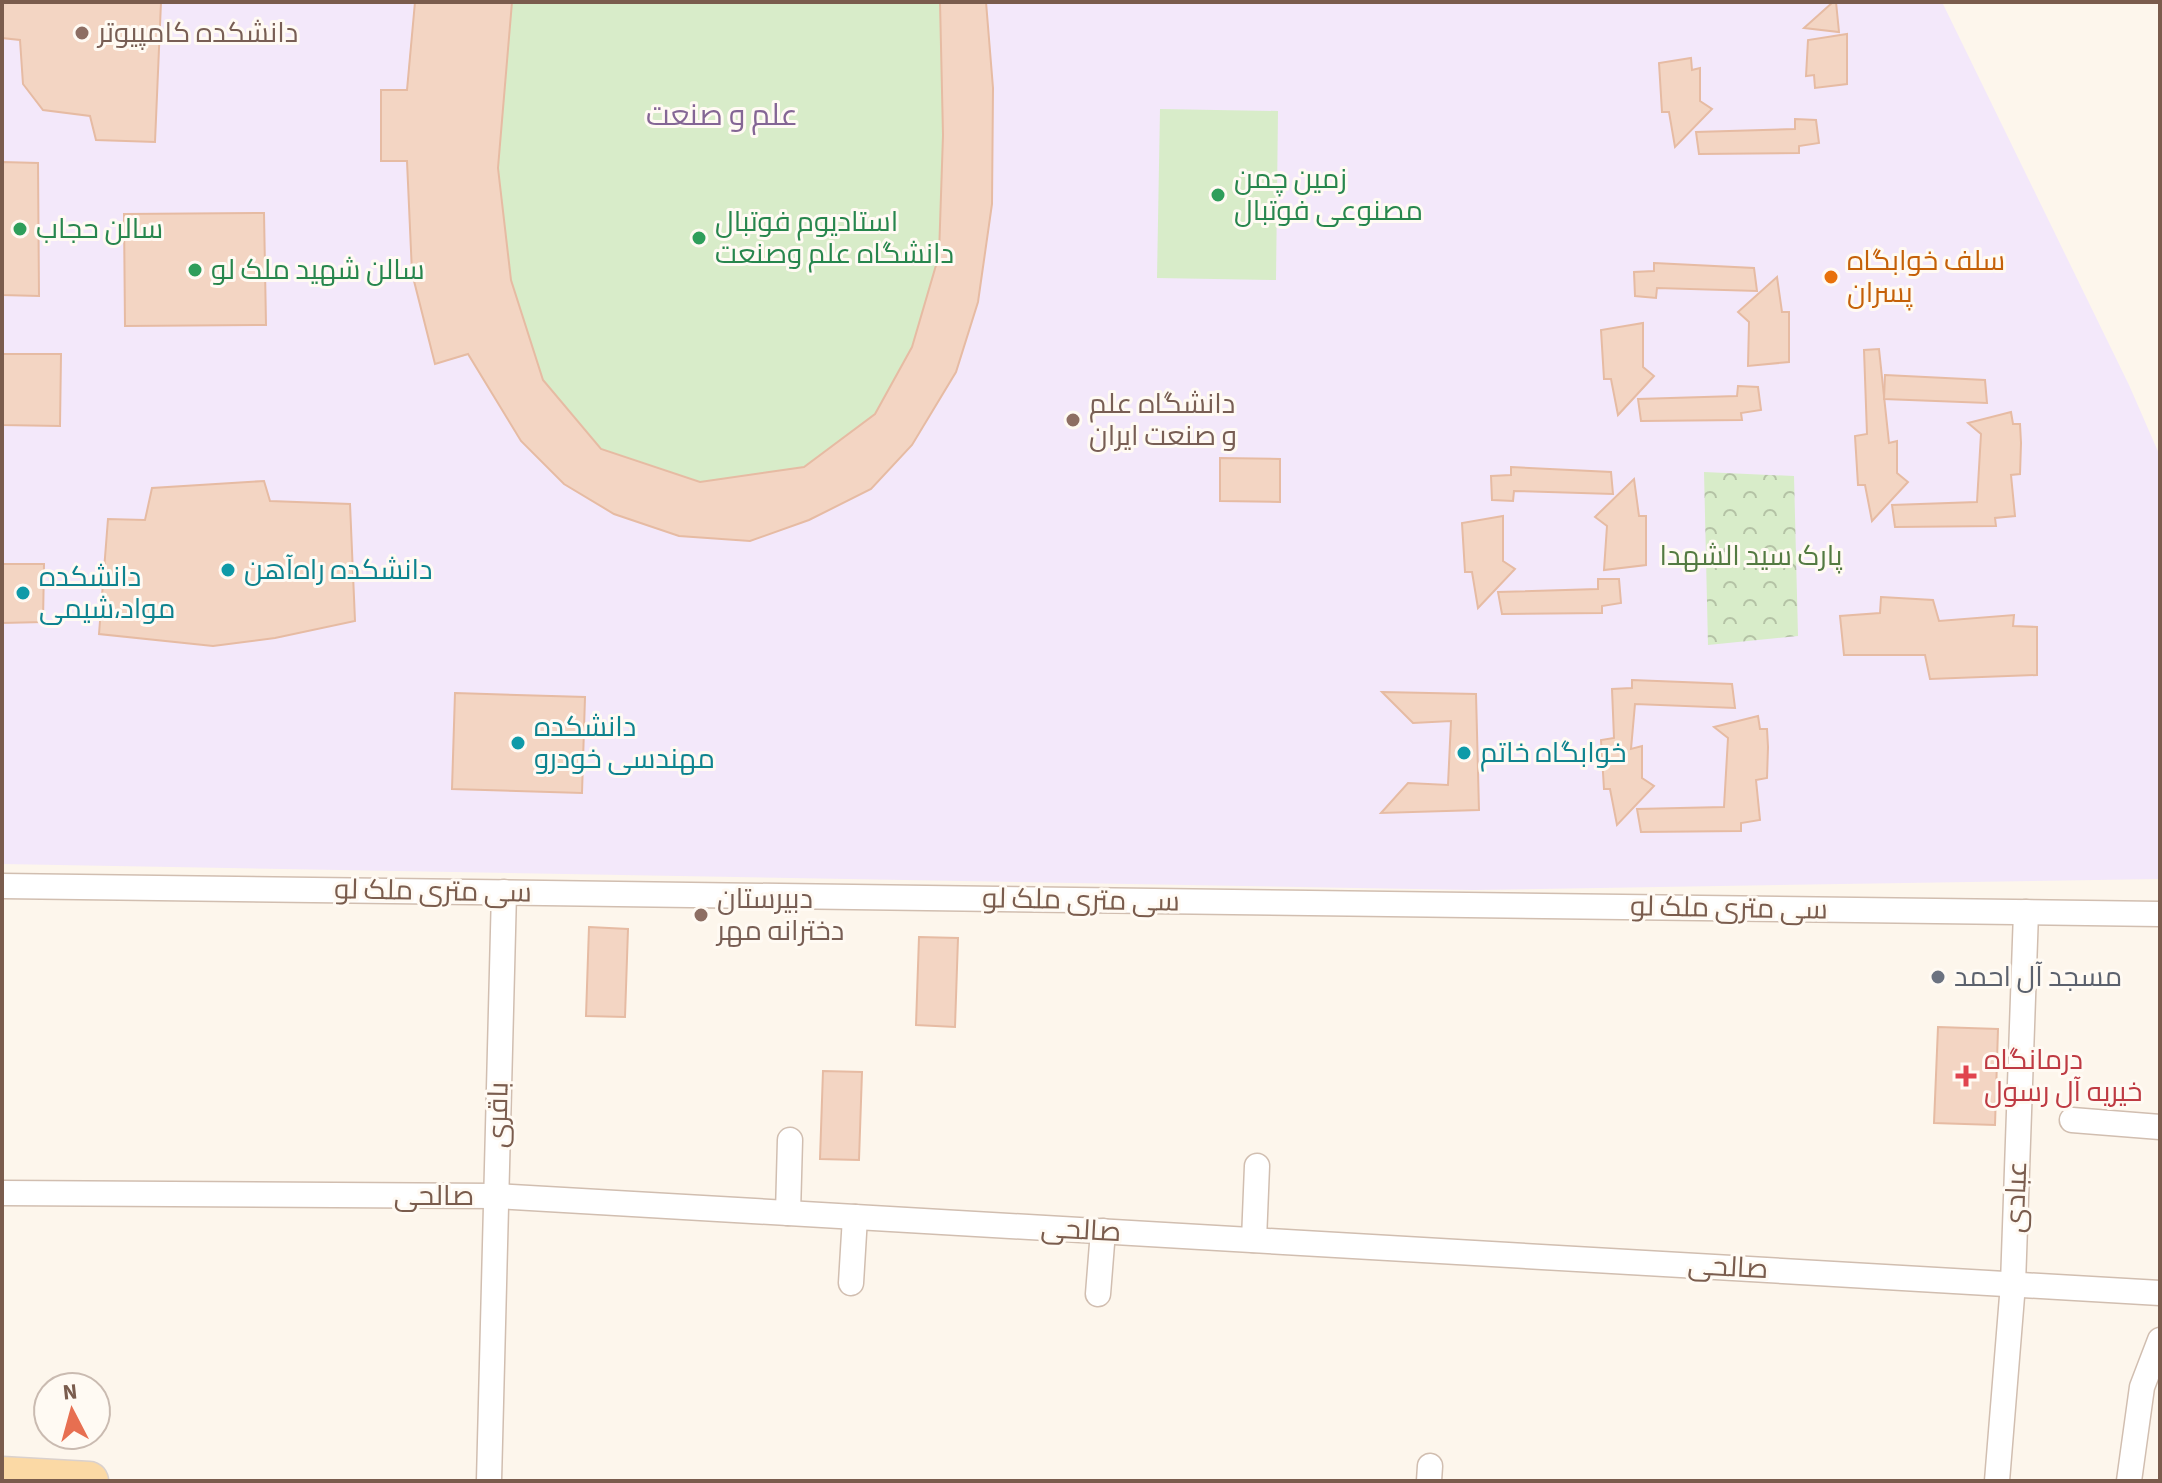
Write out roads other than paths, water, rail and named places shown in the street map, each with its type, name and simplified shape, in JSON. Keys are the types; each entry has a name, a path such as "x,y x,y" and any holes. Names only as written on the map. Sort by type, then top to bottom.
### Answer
{"main road":[{"path":"2,1476 89,1481"}],"street":[{"name":"سی متری ملک لو","path":"2,886 2160,914"},
{"name":"باقری","path":"489,1481 504,892"},
{"name":"عبادی","path":"1997,1481 2013,1284 2026,912"},
{"path":"2072,1120 2160,1127"},
{"path":"788,1213 790,1140"},
{"path":"1254,1240 1257,1166"},
{"name":"صالحی","path":"2,1193 496,1196 2160,1293"},
{"path":"851,1283 855,1217"},
{"path":"1098,1294 1103,1231"},
{"path":"2129,1481 2142,1387 2160,1340"}],"place":[{"name":"دانشکده کامپیوتر","path":"82,33"},
{"name":"زمین چمن مصنوعی فوتبال","path":"1218,195"},
{"name":"سالن حجاب","path":"20,229"},
{"name":"استادیوم فوتبال دانشگاه علم وصنعت","path":"699,238"},
{"name":"سالن شهید ملک لو","path":"195,270"},
{"name":"سلف خوابگاه پسران","path":"1831,277"},
{"name":"دانشگاه علم و صنعت ایران","path":"1073,420"},
{"name":"دانشکده راه‌آهن","path":"228,570"},
{"name":"دانشکده مواد،شیمی","path":"23,593"},
{"name":"دانشکده مهندسی خودرو","path":"518,743"},
{"name":"خوابگاه خاتم","path":"1464,753"},
{"name":"دبیرستان دخترانه مهر","path":"701,915"},
{"name":"مسجد آل احمد","path":"1938,977"},
{"name":"درمانگاه خیریه آل رسول","path":"1966,1076"}],"district":[{"name":"علم و صنعت","path":"722,115"}],"park label":[{"name":"پارک سید الشهدا","path":"1751,556"}]}
